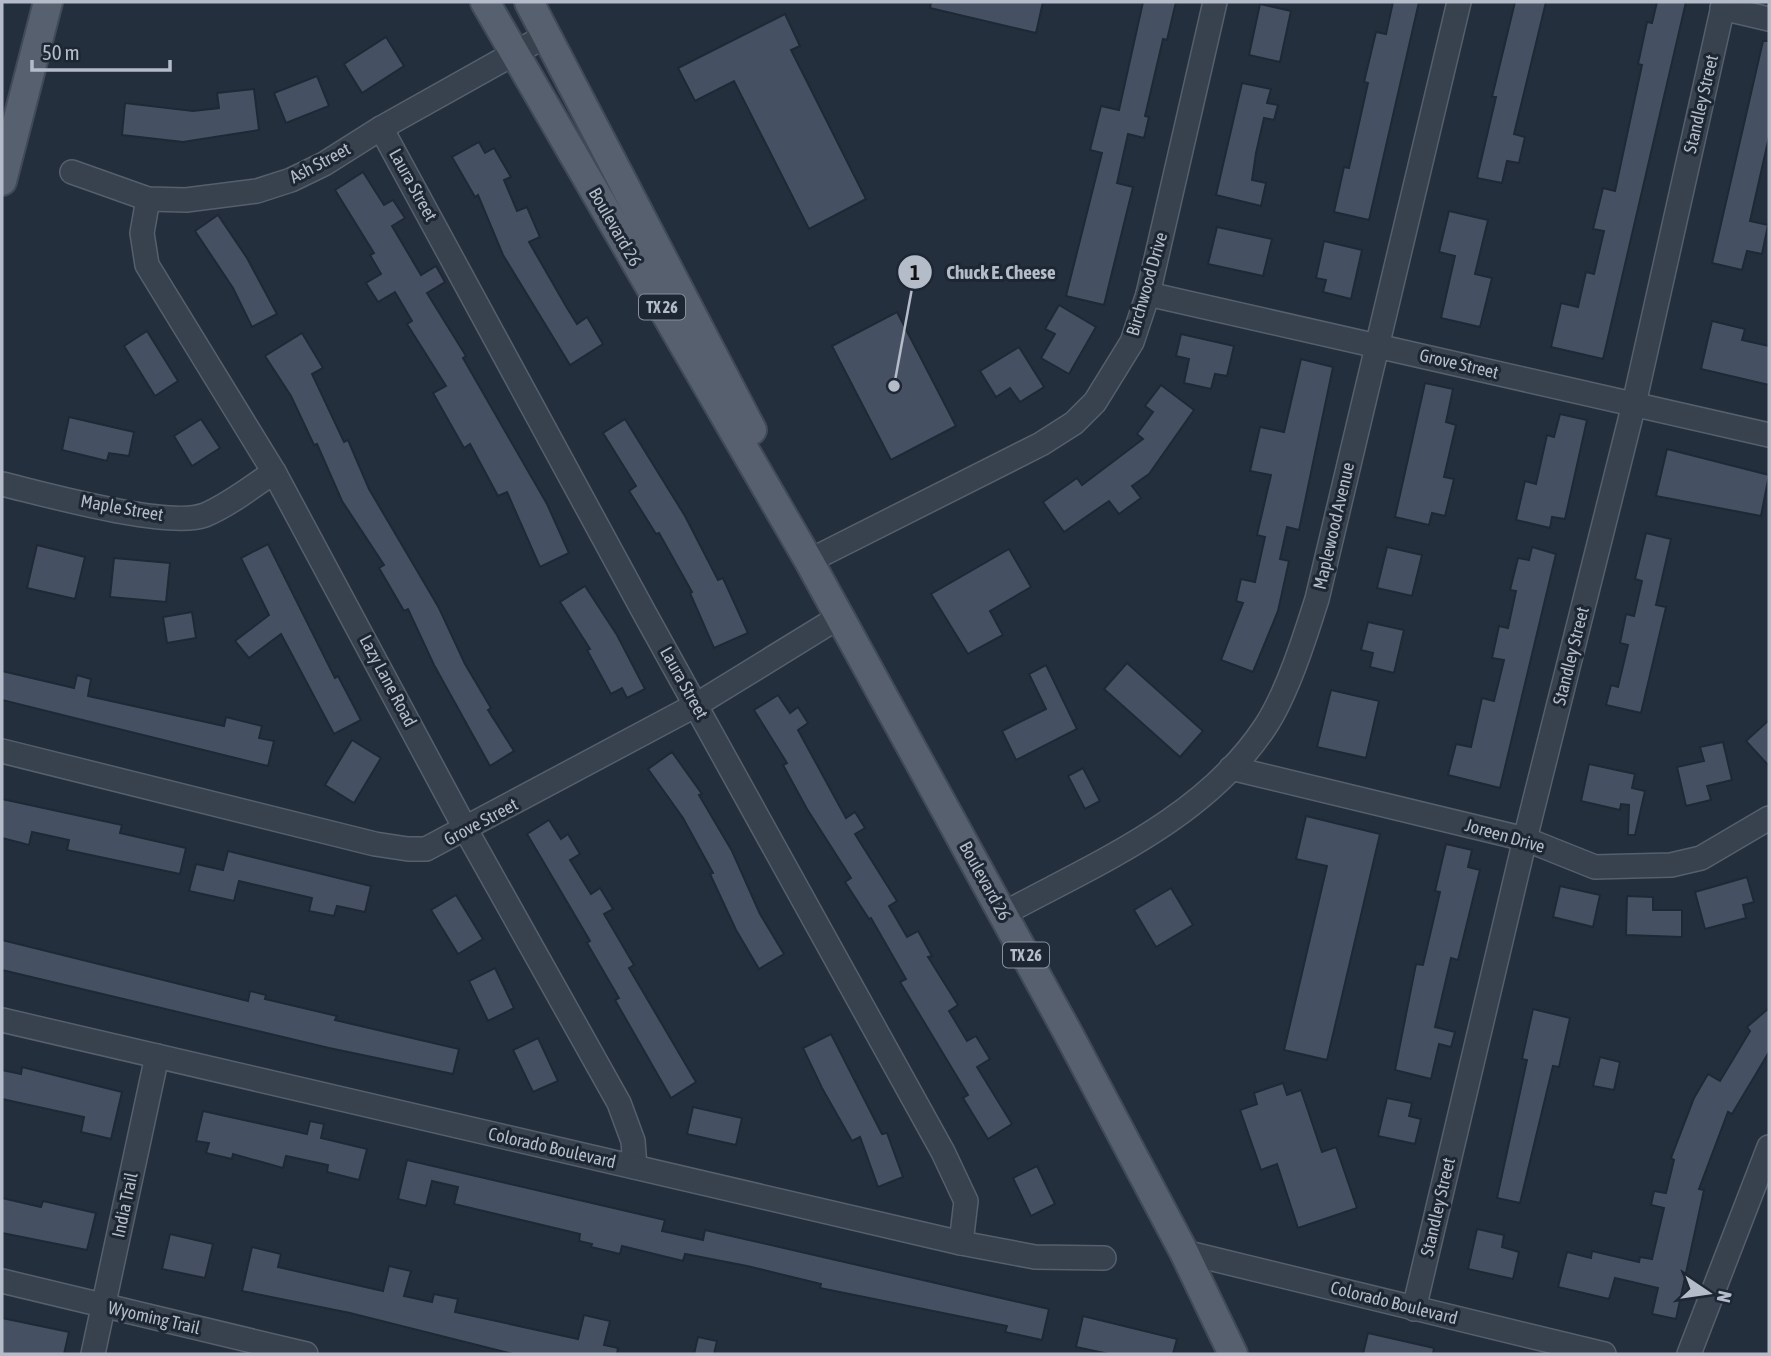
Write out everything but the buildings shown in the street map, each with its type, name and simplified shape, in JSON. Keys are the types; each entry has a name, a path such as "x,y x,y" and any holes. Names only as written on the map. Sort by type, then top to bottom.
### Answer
{"main road":[{"path":"2,181 48,2"},
{"name":"Boulevard 26","path":"485,2 809,561 1003,914 1184,1252 1233,1354"},
{"name":"Boulevard 26","path":"529,2 750,423 809,561"}],"street":[{"name":"Birchwood Drive","path":"809,561 1041,443 1074,423 1095,402 1132,342 1148,294 1215,2"},
{"name":"Maplewood Avenue","path":"1003,914 1141,840 1176,817 1231,768 1265,727 1305,636 1317,599 1375,345 1459,2"},
{"path":"1723,5 1769,19"},
{"name":"Standley Street","path":"1414,1309 1525,839 1634,404 1723,5"},
{"name":"Ash Street","path":"72,172 148,200 186,200 257,191 292,180 324,164 381,128 547,36"},
{"name":"Laura Street","path":"381,128 943,1152 966,1201 961,1243"},
{"name":"Lazy Lane Road","path":"148,200 142,233 147,265 274,472 466,830 619,1103 633,1141 635,1167"},
{"name":"Grove Street","path":"1148,294 1769,435"},
{"name":"Maple Street","path":"2,484 126,512 166,517 203,516 274,472"},
{"name":"Grove Street","path":"2,751 408,849 426,849 696,705 839,617"},
{"name":"Joreen Drive","path":"1231,768 1525,839 1595,867 1671,865 1701,858 1769,818"},
{"name":"Colorado Boulevard","path":"2,1020 961,1243 1035,1257 1104,1258"},
{"name":"India Trail","path":"93,1354 157,1056"},
{"path":"1689,1354 1769,1147"},
{"name":"Colorado Boulevard","path":"1184,1252 1604,1354"},
{"name":"Wyoming Trail","path":"2,1281 306,1354"}],"place":[{"name":"Chuck E. Cheese","path":"894,386"}]}
